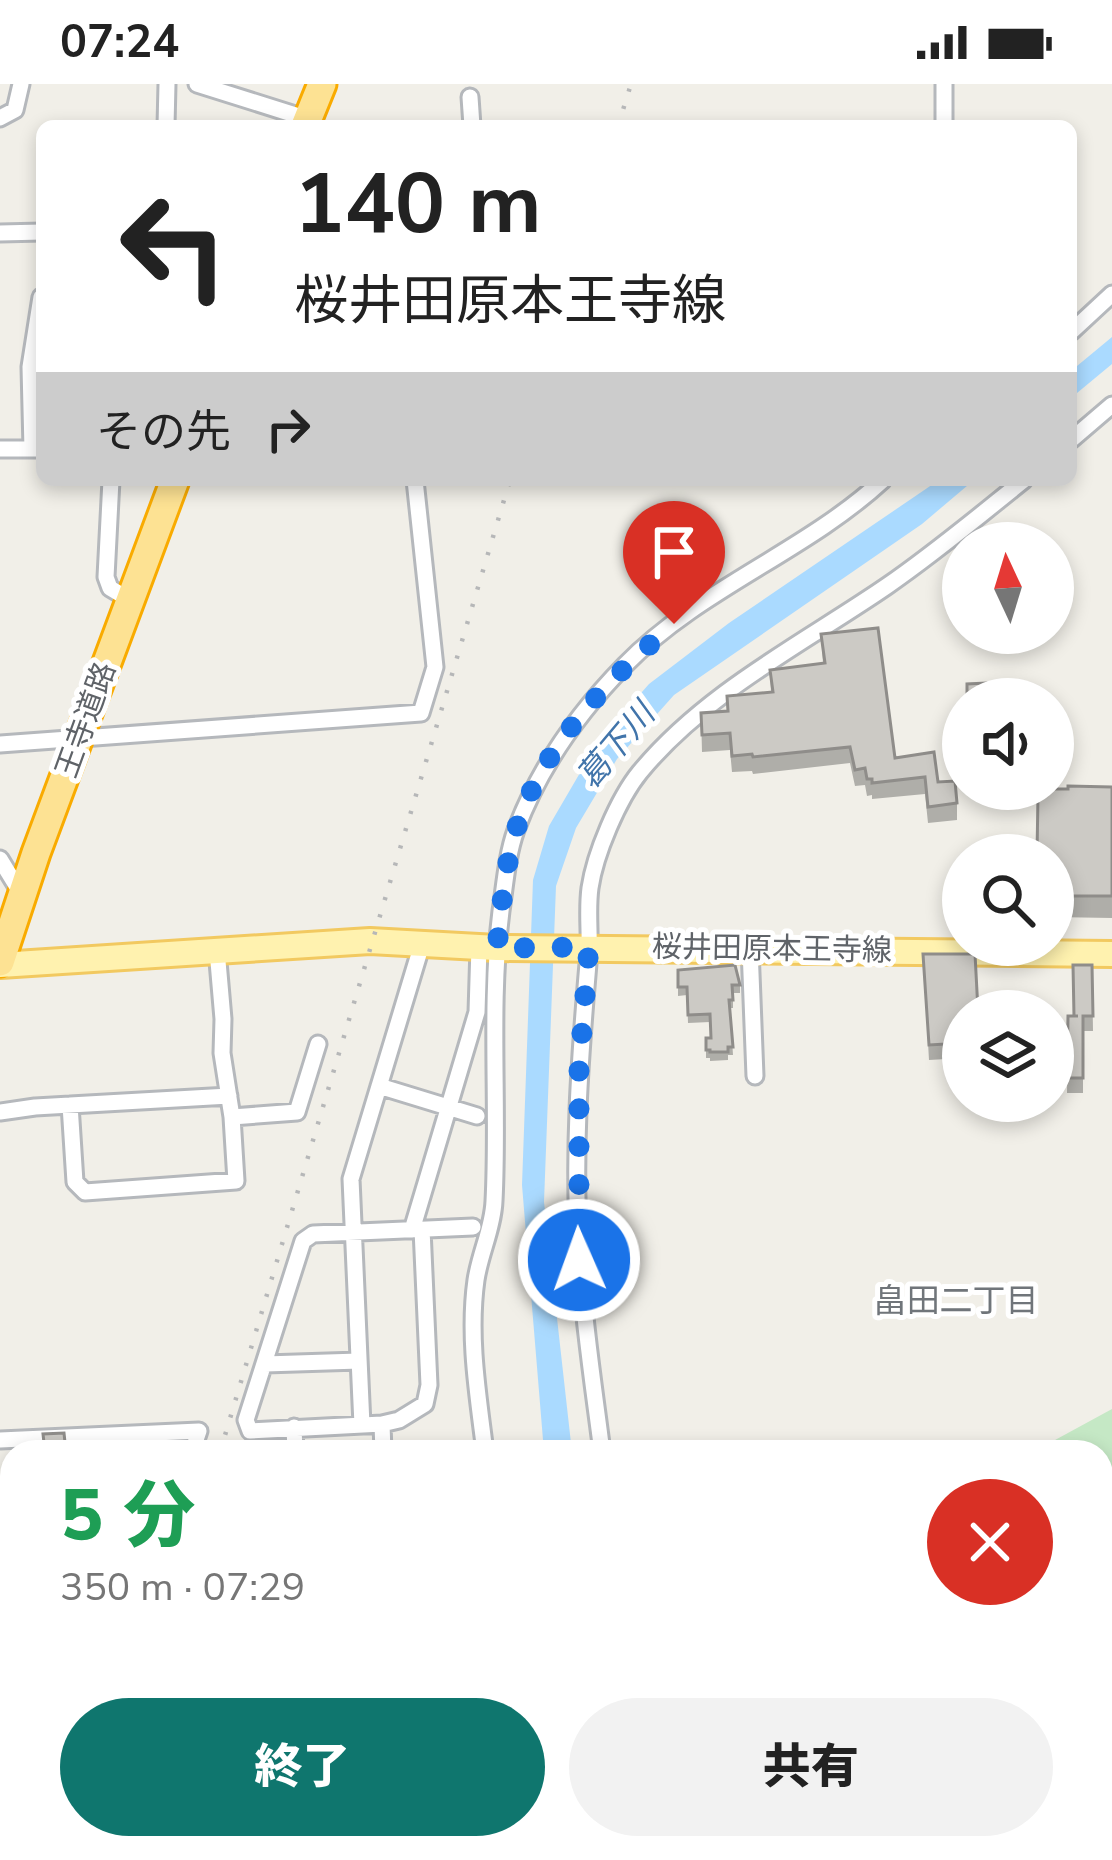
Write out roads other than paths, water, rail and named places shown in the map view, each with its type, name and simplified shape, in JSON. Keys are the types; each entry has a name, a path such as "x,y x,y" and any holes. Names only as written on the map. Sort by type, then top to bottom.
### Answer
{"highway":[{"path":"308,120 322,84"},
{"name":"王寺道路","path":"0,964 174,486"}],"main road":[{"name":"桜井田原本王寺線","path":"0,964 370,941 488,947 1112,954"}],"street":[{"path":"0,118 15,110 21,84"},
{"path":"166,84 166,120"},
{"path":"197,84 301,120"},
{"path":"944,84 944,120"},
{"path":"470,97 472,120"},
{"path":"0,233 36,232"},
{"path":"1077,327 1112,295"},
{"path":"36,329 30,368 36,437"},
{"path":"1077,435 1112,405"},
{"path":"0,449 36,449"},
{"path":"111,486 106,577 110,588 130,600"},
{"path":"0,745 421,713 435,667 416,486"},
{"path":"473,1227 417,1230 313,1234 303,1241 246,1420 250,1430 382,1424 425,1405 417,1230 477,1012 514,834 551,757 628,662 674,624 876,486"},
{"path":"600,1440 578,1211 579,1068 590,884 602,847 638,775 677,734 714,702 891,583 1016,486"},
{"path":"0,859 22,895"},
{"path":"362,1425 351,1179 422,944"},
{"path":"484,1440 473,1315 494,1202 488,947"},
{"path":"750,948 755,1076"},
{"path":"70,1105 75,1182 85,1192 236,1181 217,950"},
{"path":"232,1117 296,1112 318,1044"},
{"path":"379,1086 477,1116"},
{"path":"0,1112 229,1096"},
{"path":"265,1364 359,1361"},
{"path":"382,1424 383,1440"},
{"path":"294,1427 295,1440"},
{"path":"135,1440 199,1431 196,1440"}],"water":[{"path":"1112,337 1112,364 1077,393 1077,366"},
{"name":"葛下川","path":"930,486 967,486 922,524 674,695 617,759 576,828 556,886 544,1202 571,1440 543,1440 522,1185 533,880 549,826 598,742 649,684 729,623"}],"railway":[{"path":"620,120 631,84"},
{"path":"224,1440 508,486"}],"district":[{"name":"畠田二丁目","path":"956,1301"}]}
